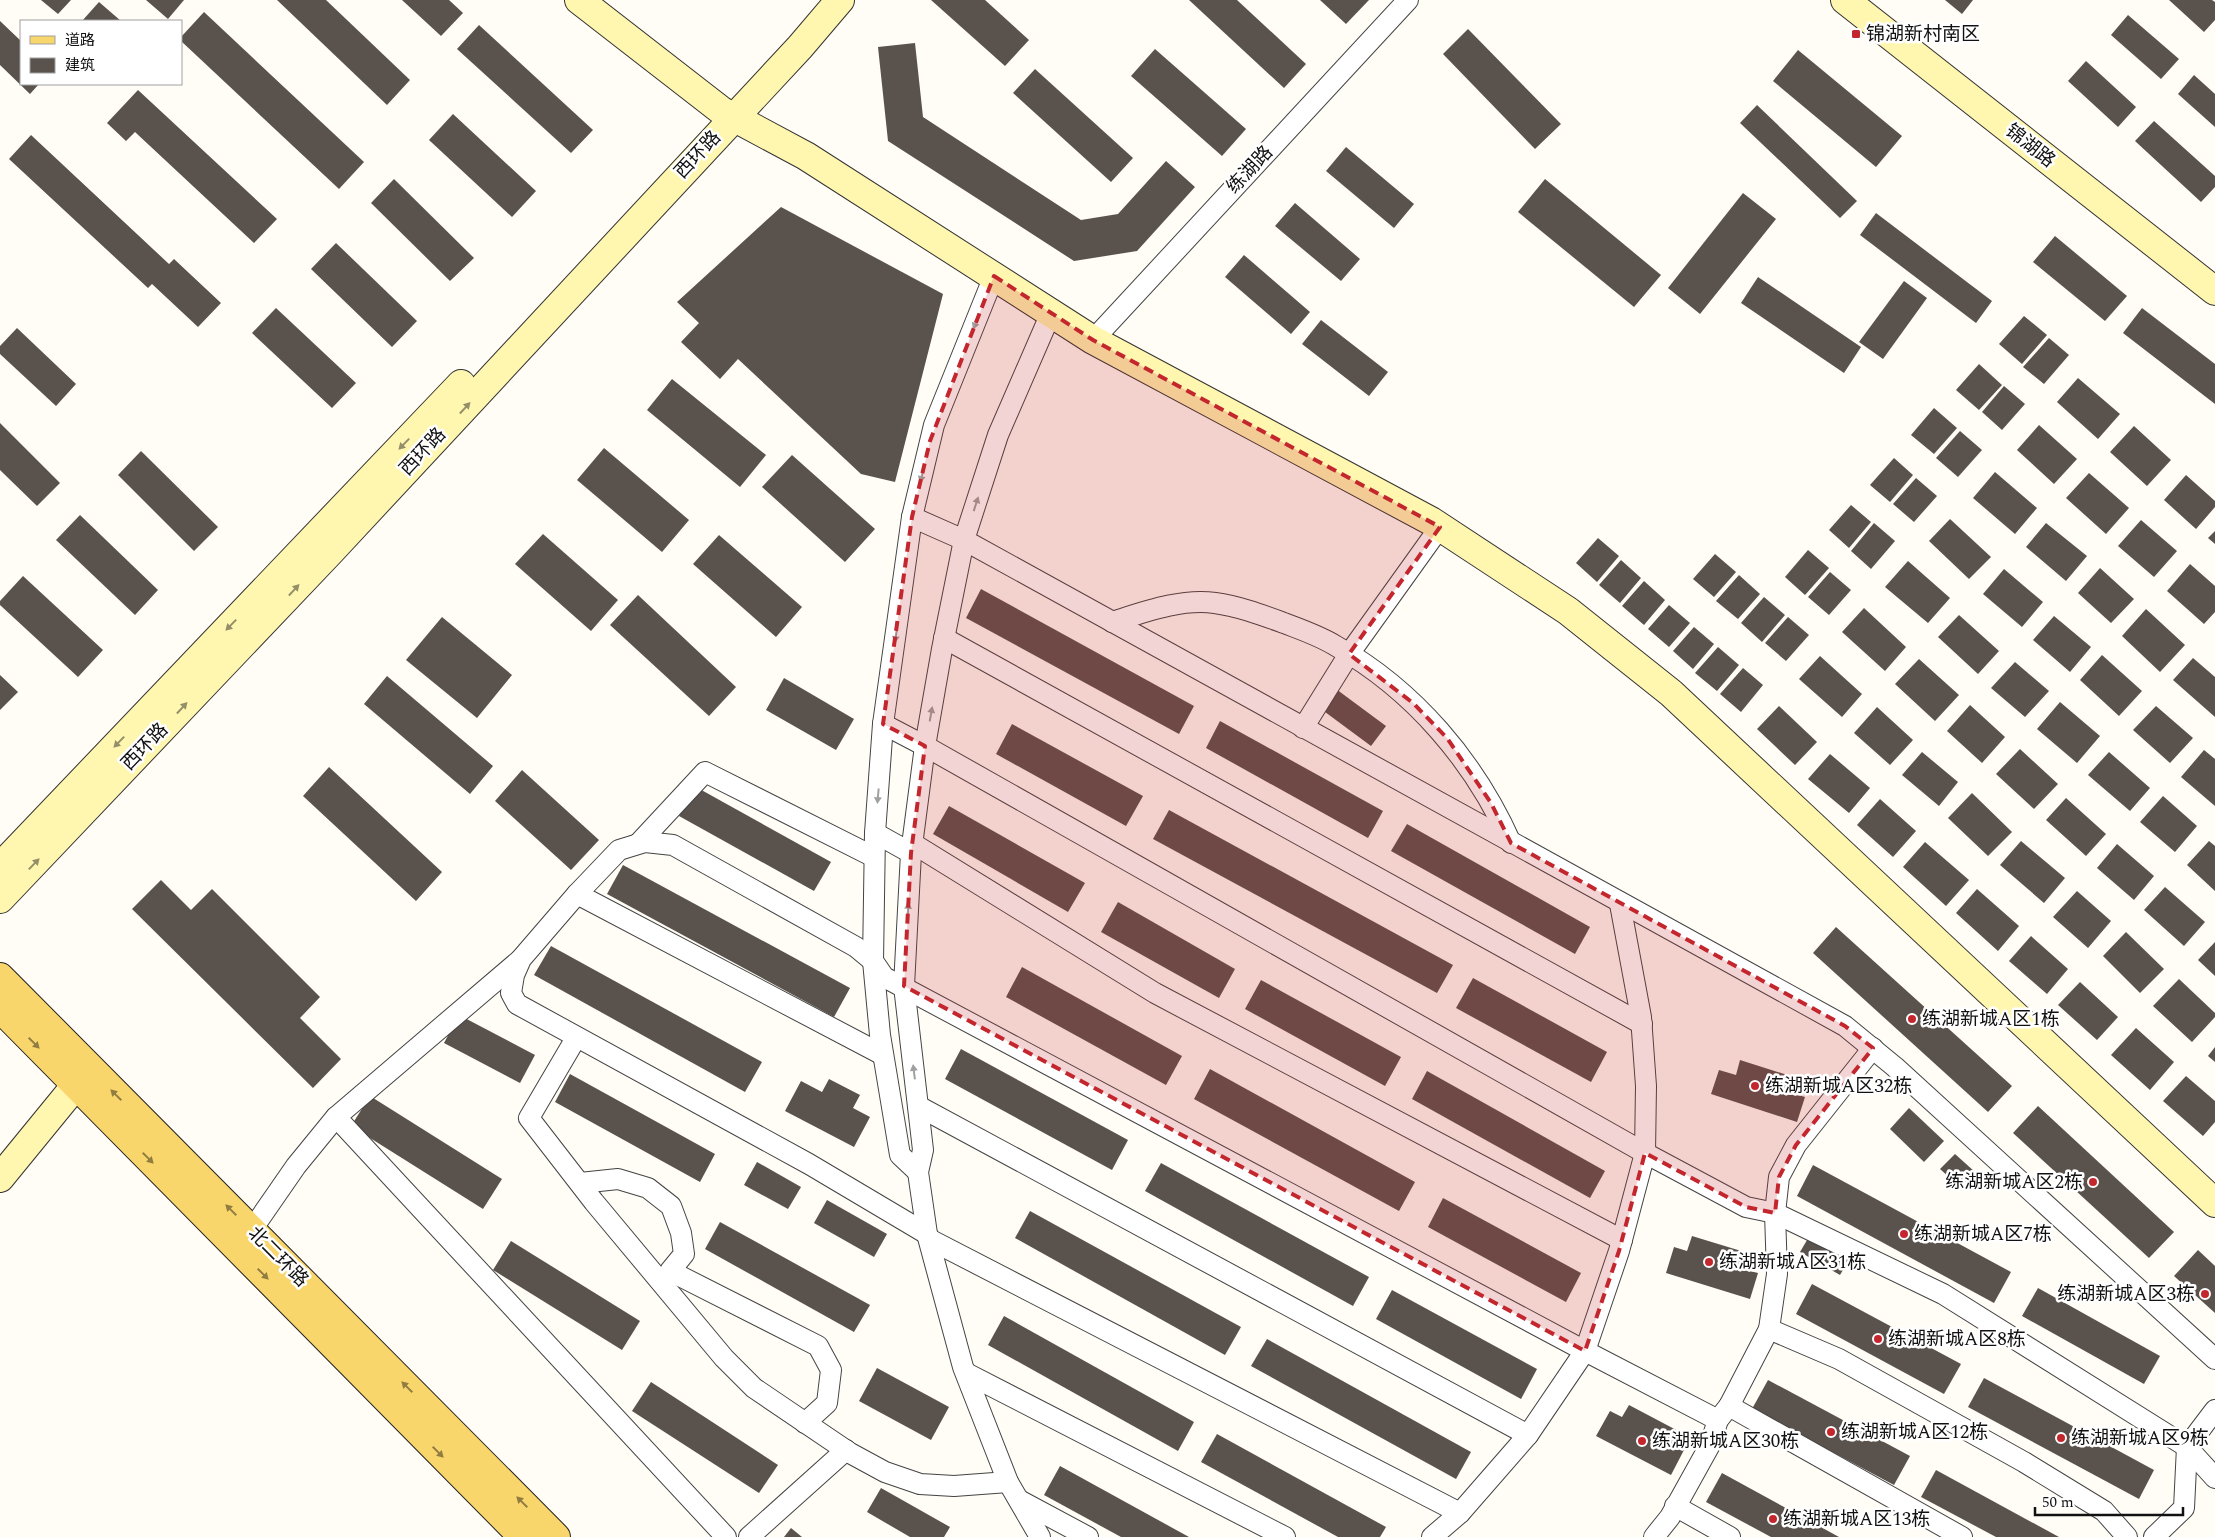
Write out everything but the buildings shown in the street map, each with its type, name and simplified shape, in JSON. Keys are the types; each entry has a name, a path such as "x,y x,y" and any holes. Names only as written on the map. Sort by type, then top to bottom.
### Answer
{"main road":[{"name":"北二环路","path":"0,978 556,1537"},
{"name":"北二环路","path":"0,1008 522,1537"}],"street":[{"path":"579,0 728,114 806,156 1093,340 1440,527 1568,611 1671,693 2215,1203"},
{"name":"西环路","path":"0,899 331,551 728,114 820,0"},
{"name":"西环路","path":"0,867 840,0"},
{"name":"练湖路","path":"1093,340 1408,0"},
{"name":"锦湖路","path":"1845,0 2215,291"},
{"path":"918,1172 900,1155 883,1056 874,961 874,858 883,724 912,517 934,426 994,276"},
{"path":"1040,1537 1008,1482 966,1373 928,1236 918,1172 923,1150 904,986 911,848 925,746 964,540 998,435 1051,313"},
{"path":"912,517 964,540 1620,904 1845,1026 1873,1048 2215,1359"},
{"path":"1303,728 1349,654 1440,527"},
{"path":"1112,622 1148,610 1188,603 1215,602 1271,618 1312,634 1349,654 1375,671 1412,703 1447,738 1491,803 1511,843"},
{"path":"944,638 1642,1024"},
{"path":"883,724 1645,1153 1746,1207 1775,1213 1943,1294 2187,1447 2215,1478"},
{"path":"639,844 705,772 874,858"},
{"path":"875,833 911,848 1155,993 1622,1240"},
{"path":"252,1231 296,1166 336,1117 521,958 577,894 619,850 645,842 673,845 856,947 874,961 884,977 1585,1351 1724,1413 1962,1537"},
{"path":"577,894 883,1056"},
{"path":"1432,1537 1460,1513 1528,1434 1585,1351 1622,1240 1645,1153 1646,1086 1642,1024 1620,904"},
{"path":"521,958 514,975 511,993 517,1004 809,1164 928,1236 1460,1513"},
{"path":"576,1038 529,1118 724,1358 754,1388 846,1450 885,1472 920,1484 954,1486 1008,1482"},
{"path":"1654,1537 1675,1506 1710,1445 1724,1413 1769,1329 1777,1274 1775,1213 1779,1178 1796,1145 1873,1048"},
{"path":"0,1178 76,1086"},
{"path":"918,1106 1528,1434"},
{"path":"336,1117 726,1537"},
{"path":"580,1183 618,1179 648,1188 671,1206 681,1233 684,1254 670,1272 818,1346 831,1370 827,1403 806,1423"},
{"path":"1769,1329 1839,1359 2024,1462 2104,1511 2127,1537"},
{"path":"966,1373 1285,1537"},
{"path":"2154,1537 2184,1508 2187,1447 2215,1410"},
{"path":"749,1537 846,1450"},
{"path":"1018,1499 1088,1537"},
{"path":"1675,1506 1730,1537"}],"highlighted area":[{"path":"994,276 1093,340 1440,527 1349,654 1413,703 1447,738 1491,803 1511,843 1845,1026 1873,1048 1796,1145 1779,1177 1775,1213 1746,1207 1645,1153 1619,1251 1585,1351 904,986 911,853 925,746 883,724 912,517 930,441"}],"place":[{"name":"锦湖新村南区","path":"1856,34"},
{"name":"练湖新城A区1栋","path":"1912,1019"},
{"name":"练湖新城A区32栋","path":"1755,1086"},
{"name":"练湖新城A区2栋","path":"2093,1182"},
{"name":"练湖新城A区7栋","path":"1904,1234"},
{"name":"练湖新城A区31栋","path":"1709,1262"},
{"name":"练湖新城A区3栋","path":"2205,1294"},
{"name":"练湖新城A区8栋","path":"1878,1339"},
{"name":"练湖新城A区12栋","path":"1831,1432"},
{"name":"练湖新城A区9栋","path":"2061,1438"},
{"name":"练湖新城A区30栋","path":"1642,1441"},
{"name":"练湖新城A区13栋","path":"1773,1519"}]}
